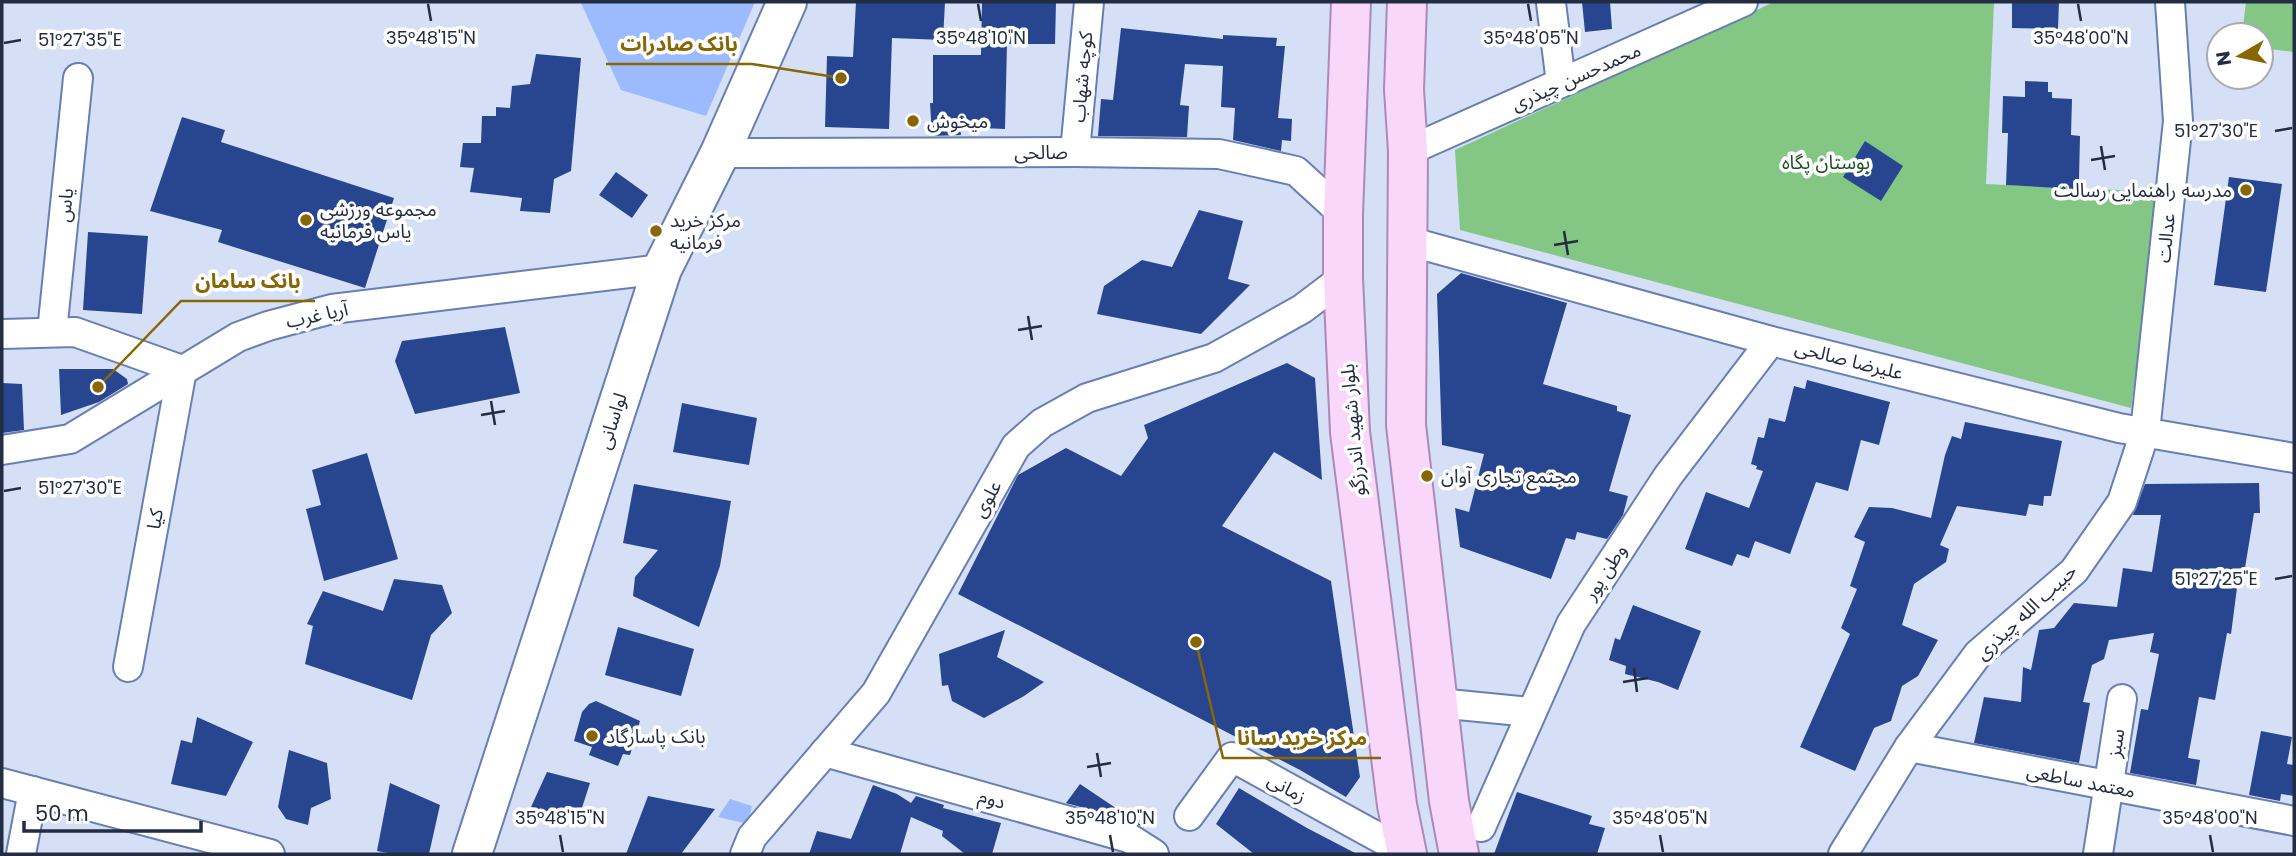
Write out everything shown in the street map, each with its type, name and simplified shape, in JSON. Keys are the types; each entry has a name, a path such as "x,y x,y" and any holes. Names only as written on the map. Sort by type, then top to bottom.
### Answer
{"main road":[{"name":"لواسانی","path":"472,854 662,269 720,153 787,2"},
{"name":"بلوار شهید اندرزگو","path":"1352,2 1343,214 1350,432 1397,804 1407,854"},
{"path":"1407,2 1404,90 1408,152 1406,425 1450,801 1470,840"}],"street":[{"name":"کوچه شهاب","path":"1075,152 1089,2"},
{"name":"محمدحسن چیذری","path":"1408,152 1743,2"},
{"name":"عدالت","path":"2145,432 2178,121 2170,2"},
{"path":"1551,3 1561,83"},
{"name":"یاس","path":"52,332 78,78"},
{"name":"صالحی","path":"720,153 1219,154 1296,172 1343,214"},
{"name":"علیرضا صالحی","path":"1408,242 1771,341 2119,428 2294,458"},
{"name":"آریا غرب","path":"2,450 70,439 238,337 268,326 332,309 662,269"},
{"name":"علوی","path":"745,854 752,837 876,693 1016,446 1042,423 1087,398 1214,358 1302,309 1343,278"},
{"path":"2,334 75,332 182,370"},
{"name":"وطن پور","path":"1470,840 1571,624 1668,477 1771,341"},
{"name":"کیا","path":"128,667 182,370"},
{"name":"حبیب الله چیذری","path":"1843,854 1909,747 1978,654 2074,570 2122,502 2145,432"},
{"name":"سبز","path":"2098,854 2122,699"},
{"path":"1438,704 1530,712"},
{"name":"معتمد ساطعی","path":"1909,747 2294,821"},
{"name":"دوم","path":"825,752 1129,838 1154,854"},
{"name":"زمانی","path":"1189,816 1232,757 1407,854"},
{"path":"2,783 270,854"},
{"path":"21,854 33,791"}],"green space":[{"name":"بوستان پگاه","path":"1774,2 1994,2 1986,184 2161,192 2131,408 1460,230 1455,150"},
{"path":"2246,2 2294,2 2294,52 2275,50 2275,21 2244,21"}],"water":[{"path":"582,2 755,2 706,116 621,90"},
{"path":"730,799 752,806 748,824 718,817"}],"building":[{"path":"856,2 945,2 943,40 892,38 889,129 825,127 827,56 853,57"},
{"path":"982,2 1056,2 1055,44 1007,44 1005,129 960,127 961,135 932,136 930,103 933,103 933,55 981,55"},
{"path":"1582,2 1610,2 1612,29 1585,32"},
{"path":"2012,2 2059,2 2058,29 2012,28"},
{"path":"1121,28 1223,39 1223,35 1277,38 1276,46 1285,46 1278,118 1292,119 1291,141 1282,140 1281,151 1233,140 1235,108 1221,107 1223,66 1185,64 1180,105 1189,106 1187,137 1098,136 1101,99 1113,100"},
{"path":"536,54 581,58 571,171 554,179 550,213 520,211 522,198 470,192 474,168 460,167 463,143 481,143 482,116 496,116 496,107 510,108 512,86 530,84"},
{"path":"2025,81 2048,82 2048,92 2052,92 2052,98 2072,99 2071,135 2080,136 2079,179 2075,179 2075,189 2006,185 2008,133 2002,133 2003,96 2025,97"},
{"name":"مجموعه ورزشی یاس فرمانیه","path":"182,117 225,130 221,142 394,198 365,288 218,242 222,230 150,211"},
{"path":"1865,141 1903,166 1881,201 1843,177"},
{"path":"616,172 648,195 632,218 599,195"},
{"path":"2229,177 2282,184 2266,292 2214,285"},
{"path":"1199,210 1243,221 1228,279 1250,285 1201,334 1097,314 1104,286 1142,260 1172,267"},
{"path":"88,232 148,236 142,314 83,310"},
{"path":"1461,273 1567,303 1543,384 1617,406 1617,411 1631,415 1609,491 1628,496 1623,515 1607,539 1577,532 1575,540 1566,538 1551,579 1460,547 1455,508 1469,512 1484,454 1442,445 1437,294"},
{"path":"505,327 520,393 415,414 395,361 402,341"},
{"path":"1287,363 1315,378 1322,480 1274,452 1222,526 1331,581 1360,777 1346,797 1300,770 958,594 1018,475 1066,448 1121,476 1148,438 1144,425"},
{"path":"59,369 113,369 127,379 128,384 99,402 61,415"},
{"path":"1807,380 1890,402 1879,445 1861,440 1848,491 1816,482 1790,554 1755,541 1749,558 1737,554 1732,566 1685,549 1706,492 1749,508 1763,471 1751,464 1758,437 1764,438 1769,418 1785,422 1794,386 1805,389"},
{"path":"2,383 22,384 24,430 2,433"},
{"path":"682,403 757,418 749,465 673,452"},
{"path":"1965,422 2062,441 2051,496 2044,496 2043,506 2029,504 2026,516 1957,506 1940,545 1949,549 1946,562 1914,584 1902,625 1938,640 1918,676 1902,686 1891,721 1874,728 1855,771 1800,747 1850,634 1841,628 1857,589 1850,586 1865,542 1854,537 1869,507 1892,508 1931,518 1945,455 1952,436 1961,439"},
{"path":"367,453 398,559 324,581 306,509 321,505 312,470"},
{"path":"2259,483 2260,513 2254,513 2243,580 2238,580 2231,634 2227,633 2215,700 2199,697 2188,758 2200,760 2196,785 2130,773 2141,709 2148,710 2159,654 2150,652 2154,633 2109,640 2104,659 2092,665 2083,702 2090,703 2079,763 1974,743 1984,697 2021,702 2023,667 2031,670 2039,630 2054,628 2074,603 2117,607 2123,568 2152,572 2161,515 2133,515 2145,484"},
{"path":"634,484 731,501 720,566 699,627 633,596 635,577 658,550 623,543"},
{"path":"394,579 442,585 452,613 431,635 412,700 305,664 313,626 307,624 323,591 383,611"},
{"path":"1633,605 1701,631 1678,690 1625,674 1626,666 1609,660 1615,638 1620,640"},
{"path":"618,627 694,649 681,696 605,675"},
{"path":"1005,630 997,657 1044,682 984,718 952,701 948,685 942,686 939,654"},
{"path":"596,701 640,721 630,755 623,754 618,766 589,755 592,747 574,741 582,712"},
{"path":"197,717 253,742 226,796 171,784 181,740 192,743"},
{"path":"2261,731 2292,737 2287,764 2294,765 2294,796 2281,794 2280,801 2249,795"},
{"path":"289,750 327,763 331,799 311,808 308,825 286,819 278,807"},
{"path":"547,772 590,783 578,820 531,807"},
{"path":"390,783 440,805 429,854 377,851"},
{"path":"1080,784 1144,828 1134,822 1066,803"},
{"path":"873,785 897,794 911,803 916,796 944,805 943,808 1001,823 992,854 965,854 942,836 943,831 911,817 900,854 809,854 817,831 851,839"},
{"path":"1239,788 1357,854 1254,854 1216,824"},
{"path":"1517,792 1592,816 1589,824 1605,828 1597,854 1494,854"},
{"path":"648,796 715,809 681,854 626,854"}],"place":[{"name":"بانک صادرات","path":"841,78"},
{"name":"میخوش","path":"913,121"},
{"name":"مدرسه راهنمایی رسالت","path":"2246,190"},
{"name":"مجموعه ورزشی یاس فرمانیه","path":"306,220"},
{"name":"مرکز خرید فرمانیه","path":"656,231"},
{"name":"بانک سامان","path":"98,387"},
{"name":"مجتمع تجاری آوان","path":"1427,476"},
{"name":"مرکز خرید سانا","path":"1196,642"},
{"name":"بانک پاسارگاد","path":"592,736"}]}
